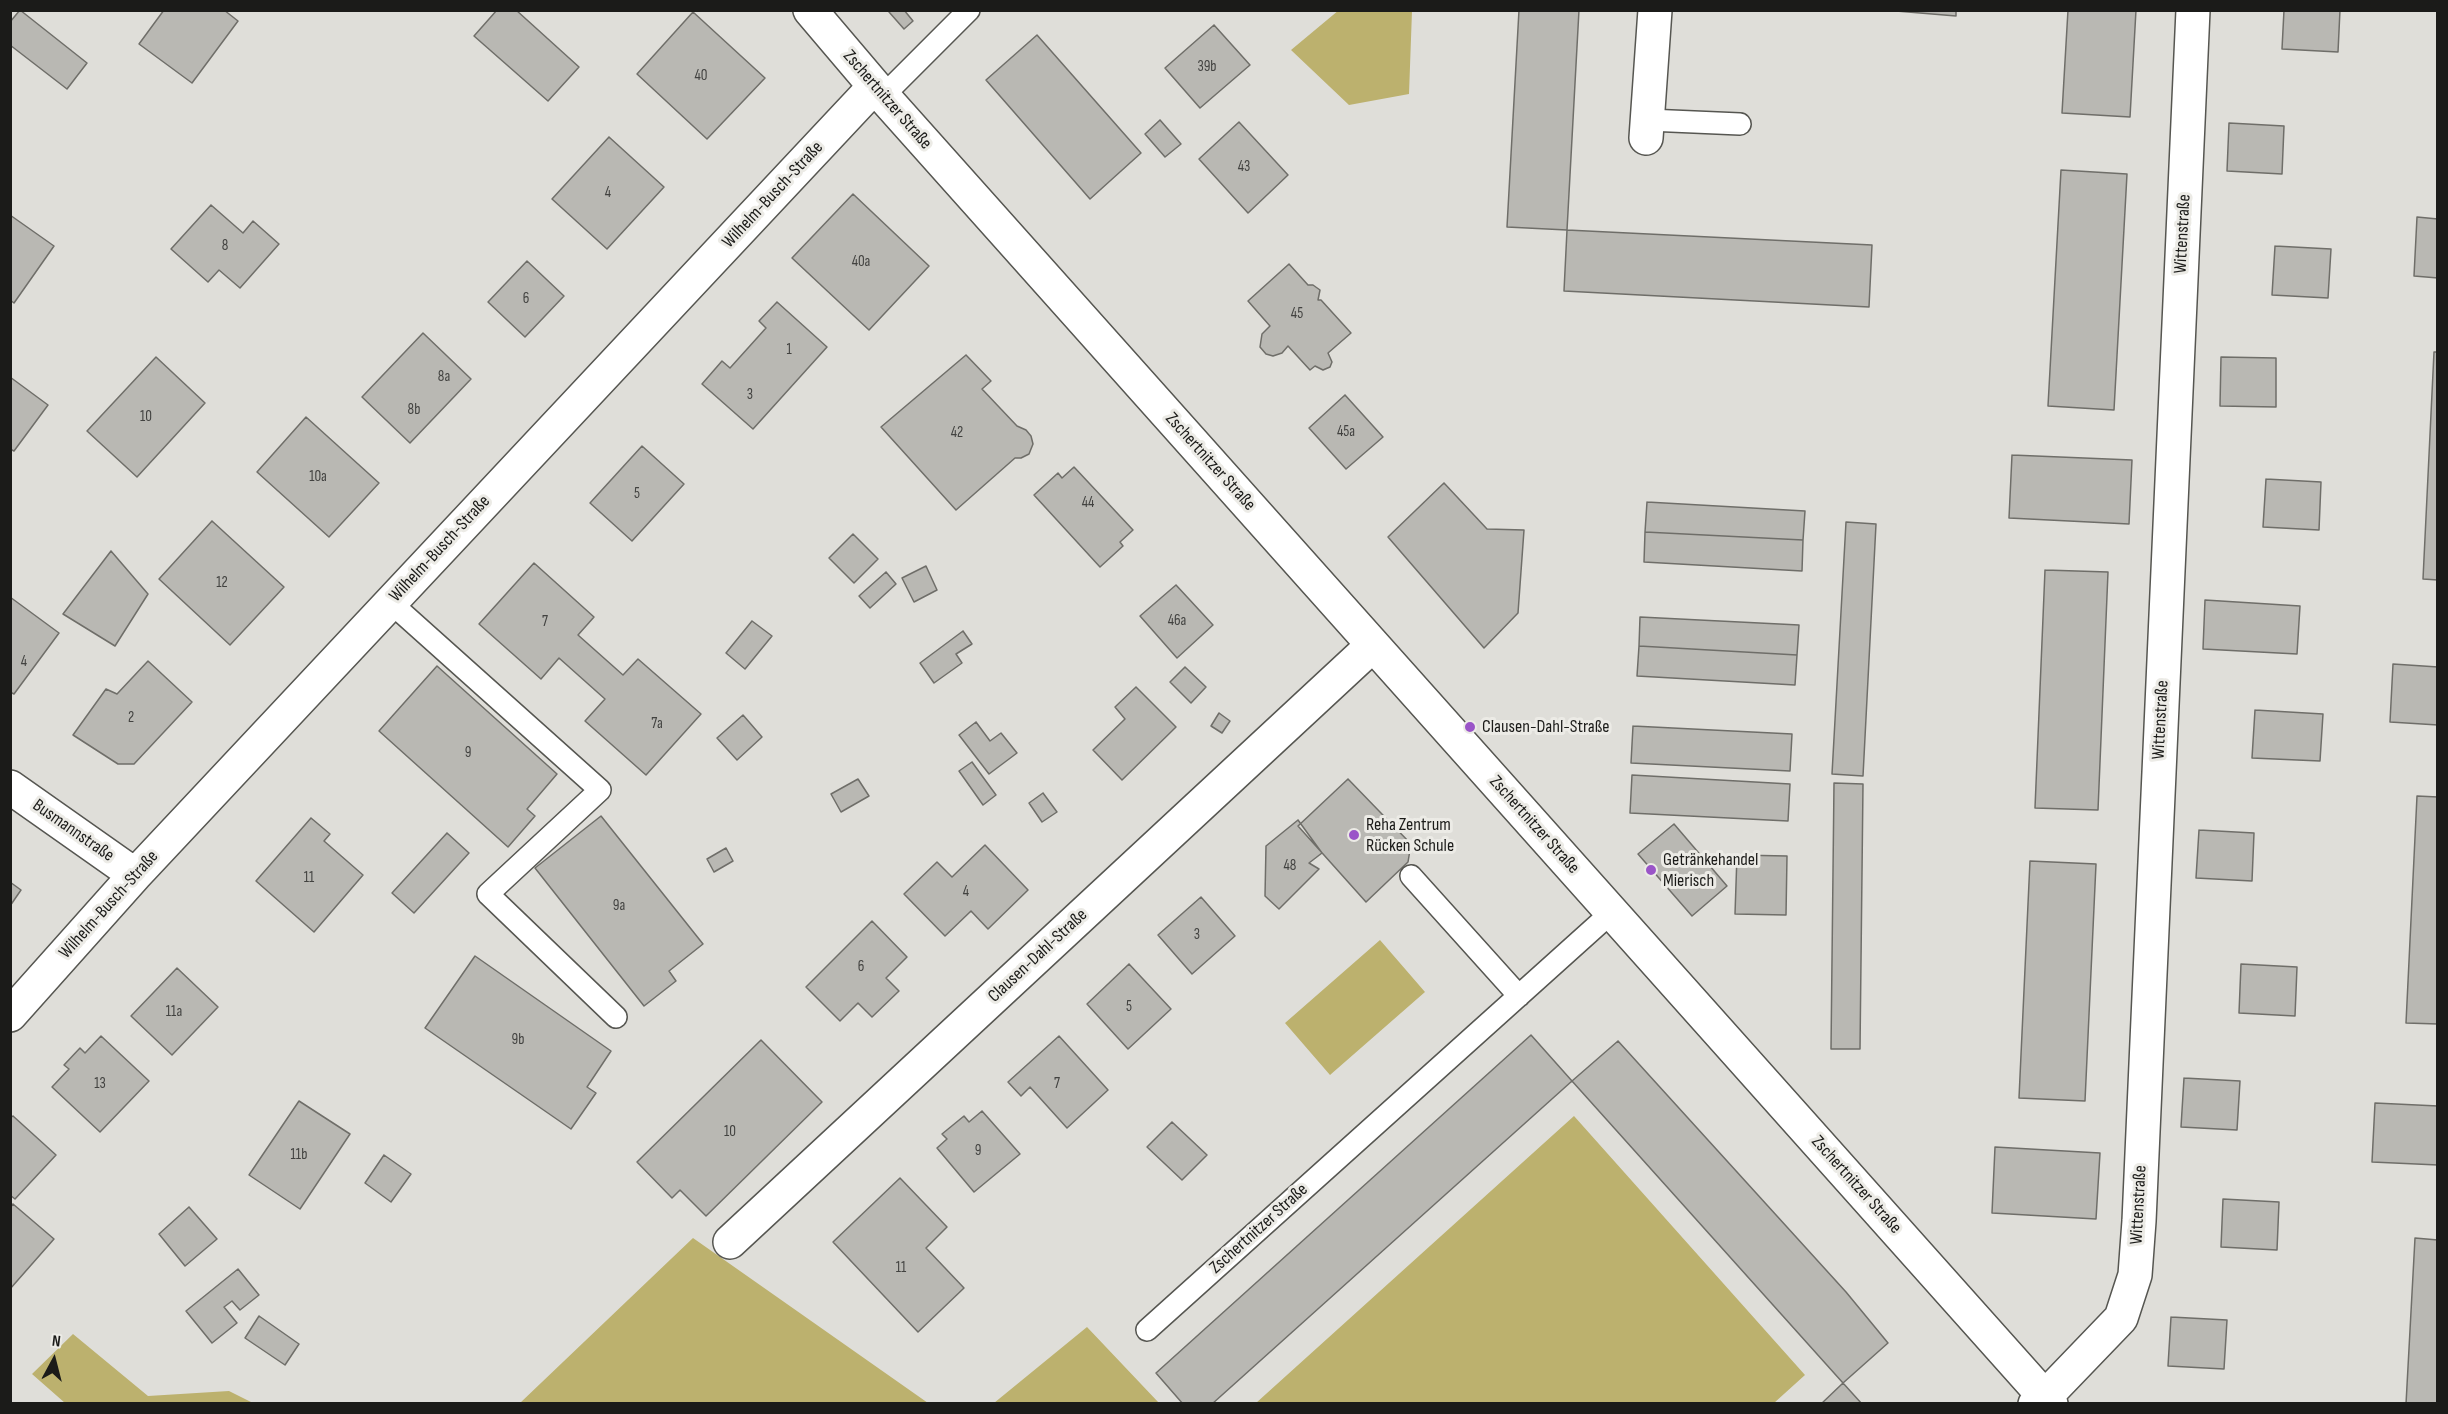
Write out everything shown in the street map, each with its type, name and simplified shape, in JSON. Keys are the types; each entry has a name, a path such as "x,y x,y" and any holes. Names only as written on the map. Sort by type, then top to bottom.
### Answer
{"street":[{"name":"Zschertnitzer Straße","path":"810,10 878,92 1612,912 2044,1401"},
{"path":"1647,129 1655,10"},
{"name":"Wittenstraße","path":"2044,1401 2121,1318 2134,1275 2140,1209 2193,10"},
{"name":"Wilhelm-Busch-Straße","path":"10,1016 135,875 390,602 878,92"},
{"name":"Clausen-Dahl-Straße","path":"730,1242 1373,645"},
{"name":"Busmannstraße","path":"10,787 135,875"}],"lane":[{"path":"878,92 969,10"},
{"path":"1647,129 1740,124"},
{"path":"390,602 600,790 488,894 616,1017"},
{"path":"1411,876 1519,996"},
{"name":"Zschertnitzer Straße","path":"1146,1330 1612,912"}],"shaded area":[{"path":"1339,10 1412,11 1409,94 1349,105 1291,50"},
{"path":"1380,940 1425,992 1330,1075 1285,1023"},
{"path":"1574,1116 1805,1375 1774,1403 1256,1403"},
{"path":"693,1238 928,1403 520,1403"},
{"path":"1087,1327 1159,1403 994,1403"},
{"path":"73,1334 148,1396 229,1391 253,1403 65,1403 32,1374"}],"building":[{"path":"20,10 87,63 67,89 10,45 10,22"},
{"path":"164,10 224,10 238,21 192,83 139,44"},
{"path":"497,10 516,10 579,67 548,101 474,36"},
{"path":"890,10 904,10 913,21 904,29 889,12"},
{"path":"1519,10 1579,10 1567,230 1507,227"},
{"path":"1884,10 1956,10 1956,16"},
{"path":"2068,10 2136,10 2130,117 2062,113"},
{"path":"2284,10 2340,10 2338,52 2282,49"},
{"path":"693,12 765,78 707,139 637,74"},
{"path":"1214,25 1250,65 1200,108 1165,68"},
{"path":"1037,35 1141,153 1090,199 986,80"},
{"path":"1160,120 1181,144 1165,157 1145,134"},
{"path":"1239,122 1288,175 1248,213 1199,159"},
{"path":"2229,123 2284,126 2282,174 2227,171"},
{"path":"609,137 664,187 607,249 552,199"},
{"path":"2061,170 2127,174 2114,410 2048,406"},
{"path":"853,194 929,266 869,330 792,258"},
{"path":"211,205 243,233 253,221 279,244 240,288 219,270 208,282 171,249"},
{"path":"10,215 54,246 14,303 10,300"},
{"path":"2417,217 2438,219 2438,278 2414,276"},
{"path":"1567,230 1872,245 1869,307 1564,291"},
{"path":"2275,246 2331,249 2328,298 2272,295"},
{"path":"527,261 564,296 525,337 488,302"},
{"path":"1289,264 1308,285 1313,285 1320,290 1318,300 1321,300 1351,333 1328,353 1332,362 1330,367 1323,370 1315,366 1310,370 1288,346 1282,353 1273,356 1266,354 1260,347 1262,334 1270,326 1248,301"},
{"path":"777,302 827,347 753,429 702,384 722,361 730,368 766,328 759,321"},
{"path":"423,333 471,379 410,443 362,397"},
{"path":"2434,352 2438,352 2438,580 2423,579"},
{"path":"966,355 991,381 982,389 1017,426 1026,430 1033,444 1029,454 1015,458 956,510 881,427"},
{"path":"156,357 205,403 137,477 87,431"},
{"path":"2221,357 2276,358 2276,407 2220,406"},
{"path":"10,377 48,405 14,451 10,449"},
{"path":"1345,395 1383,437 1346,469 1309,428"},
{"path":"306,417 379,483 329,537 257,472"},
{"path":"642,446 684,484 632,541 590,503"},
{"path":"2012,455 2132,460 2129,524 2009,518"},
{"path":"1074,467 1133,530 1120,542 1123,546 1100,567 1034,495 1058,473 1062,478"},
{"path":"2266,479 2321,482 2319,530 2263,527"},
{"path":"1444,483 1487,529 1524,530 1518,613 1484,648 1388,537"},
{"path":"1647,502 1805,511 1803,540 1645,532"},
{"path":"212,521 284,587 230,645 159,579"},
{"path":"1846,522 1876,524 1863,776 1832,774"},
{"path":"1645,532 1803,540 1802,571 1644,562"},
{"path":"853,534 878,559 854,583 829,558"},
{"path":"111,551 148,594 115,646 63,614"},
{"path":"534,563 594,617 578,635 623,675 638,659 701,714 646,775 585,721 605,699 559,658 541,679 479,624"},
{"path":"926,566 937,590 914,602 902,578"},
{"path":"2045,570 2108,572 2098,810 2035,808"},
{"path":"886,572 896,584 870,608 859,596"},
{"path":"1176,585 1213,625 1177,658 1140,616"},
{"path":"10,597 59,633 14,694 10,692"},
{"path":"2205,600 2300,606 2297,654 2203,649"},
{"path":"1640,617 1799,625 1797,655 1639,646"},
{"path":"752,621 772,636 745,669 726,653"},
{"path":"963,631 972,644 956,654 962,663 934,683 920,663"},
{"path":"1639,646 1797,655 1795,685 1637,676"},
{"path":"148,661 192,702 134,764 118,764 73,735 106,689 117,694"},
{"path":"2393,664 2438,667 2438,725 2390,722"},
{"path":"437,666 557,774 527,809 535,816 508,847 379,731"},
{"path":"1185,667 1206,687 1191,703 1170,682"},
{"path":"1136,687 1176,727 1122,780 1093,750 1125,719 1115,707"},
{"path":"2255,710 2323,714 2320,761 2252,758"},
{"path":"1219,713 1230,721 1222,733 1211,726"},
{"path":"743,715 762,737 737,760 717,738"},
{"path":"976,722 990,741 1001,733 1017,753 989,774 959,735"},
{"path":"1633,726 1792,734 1790,771 1631,763"},
{"path":"972,762 996,795 983,805 959,771"},
{"path":"1632,775 1790,784 1788,821 1630,813"},
{"path":"858,779 869,796 841,812 831,794"},
{"name":"Reha Zentrum Rücken Schule","path":"1348,779 1411,844 1408,862 1366,902 1298,826"},
{"path":"1834,783 1863,784 1860,1049 1831,1049"},
{"path":"1043,793 1057,812 1042,822 1029,803"},
{"path":"2417,796 2438,797 2438,1024 2406,1023"},
{"path":"601,816 703,944 669,971 676,981 644,1006 535,868"},
{"path":"311,818 330,834 324,841 363,875 314,932 256,881"},
{"path":"1298,820 1322,853 1309,863 1319,869 1279,909 1265,896 1266,846"},
{"path":"1674,824 1727,886 1692,916 1638,854"},
{"path":"2199,830 2254,833 2252,881 2196,878"},
{"path":"447,833 469,853 414,913 392,893"},
{"path":"985,845 1028,890 988,929 971,911 945,936 904,894 937,862 952,877"},
{"path":"726,848 733,861 714,872 707,859"},
{"path":"1737,855 1787,856 1786,915 1735,914"},
{"path":"2030,861 2096,864 2085,1101 2019,1098"},
{"path":"10,882 21,890 10,906"},
{"path":"1201,897 1235,936 1192,974 1158,935"},
{"path":"872,921 907,957 886,978 899,991 872,1017 858,1003 840,1021 806,987"},
{"path":"475,956 611,1051 587,1087 596,1093 571,1129 425,1028"},
{"path":"1129,964 1171,1009 1128,1049 1087,1004"},
{"path":"2241,964 2297,967 2295,1016 2239,1013"},
{"path":"177,968 218,1007 172,1055 131,1016"},
{"path":"1531,1035 1572,1081 1212,1404 1183,1404 1156,1373"},
{"path":"101,1036 149,1081 100,1132 52,1087 69,1069 64,1065 80,1048 85,1053"},
{"path":"1059,1036 1108,1090 1067,1128 1030,1087 1021,1096 1008,1082"},
{"path":"761,1040 822,1102 706,1216 680,1190 672,1198 637,1162"},
{"path":"1618,1041 1846,1292 1888,1343 1843,1383 1572,1081"},
{"path":"2184,1078 2240,1081 2237,1130 2181,1127"},
{"path":"299,1101 350,1134 300,1209 249,1175"},
{"path":"2375,1103 2438,1106 2438,1165 2372,1162"},
{"path":"982,1111 1020,1154 974,1192 937,1148 947,1139 942,1134 964,1116 969,1122"},
{"path":"13,1116 56,1155 15,1199 10,1195 10,1118"},
{"path":"1172,1122 1207,1155 1182,1180 1147,1147"},
{"path":"1995,1147 2100,1153 2096,1219 1992,1213"},
{"path":"384,1155 411,1174 391,1202 365,1183"},
{"path":"900,1178 947,1227 926,1248 964,1288 918,1332 833,1242"},
{"path":"2223,1199 2279,1202 2277,1250 2221,1247"},
{"path":"13,1204 54,1239 10,1289 10,1208"},
{"path":"189,1207 217,1239 185,1266 159,1234"},
{"path":"2415,1238 2438,1240 2438,1404 2406,1404"},
{"path":"238,1269 259,1295 240,1310 232,1301 224,1307 237,1323 212,1343 186,1311"},
{"path":"259,1316 299,1344 285,1365 245,1338"},
{"path":"2171,1317 2227,1320 2224,1369 2168,1366"},
{"path":"1843,1383 1862,1404 1821,1404"}],"place":[{"name":"Clausen-Dahl-Straße","path":"1470,727"},
{"name":"Reha Zentrum Rücken Schule","path":"1354,835"},
{"name":"Getränkehandel Mierisch","path":"1651,870"}]}
